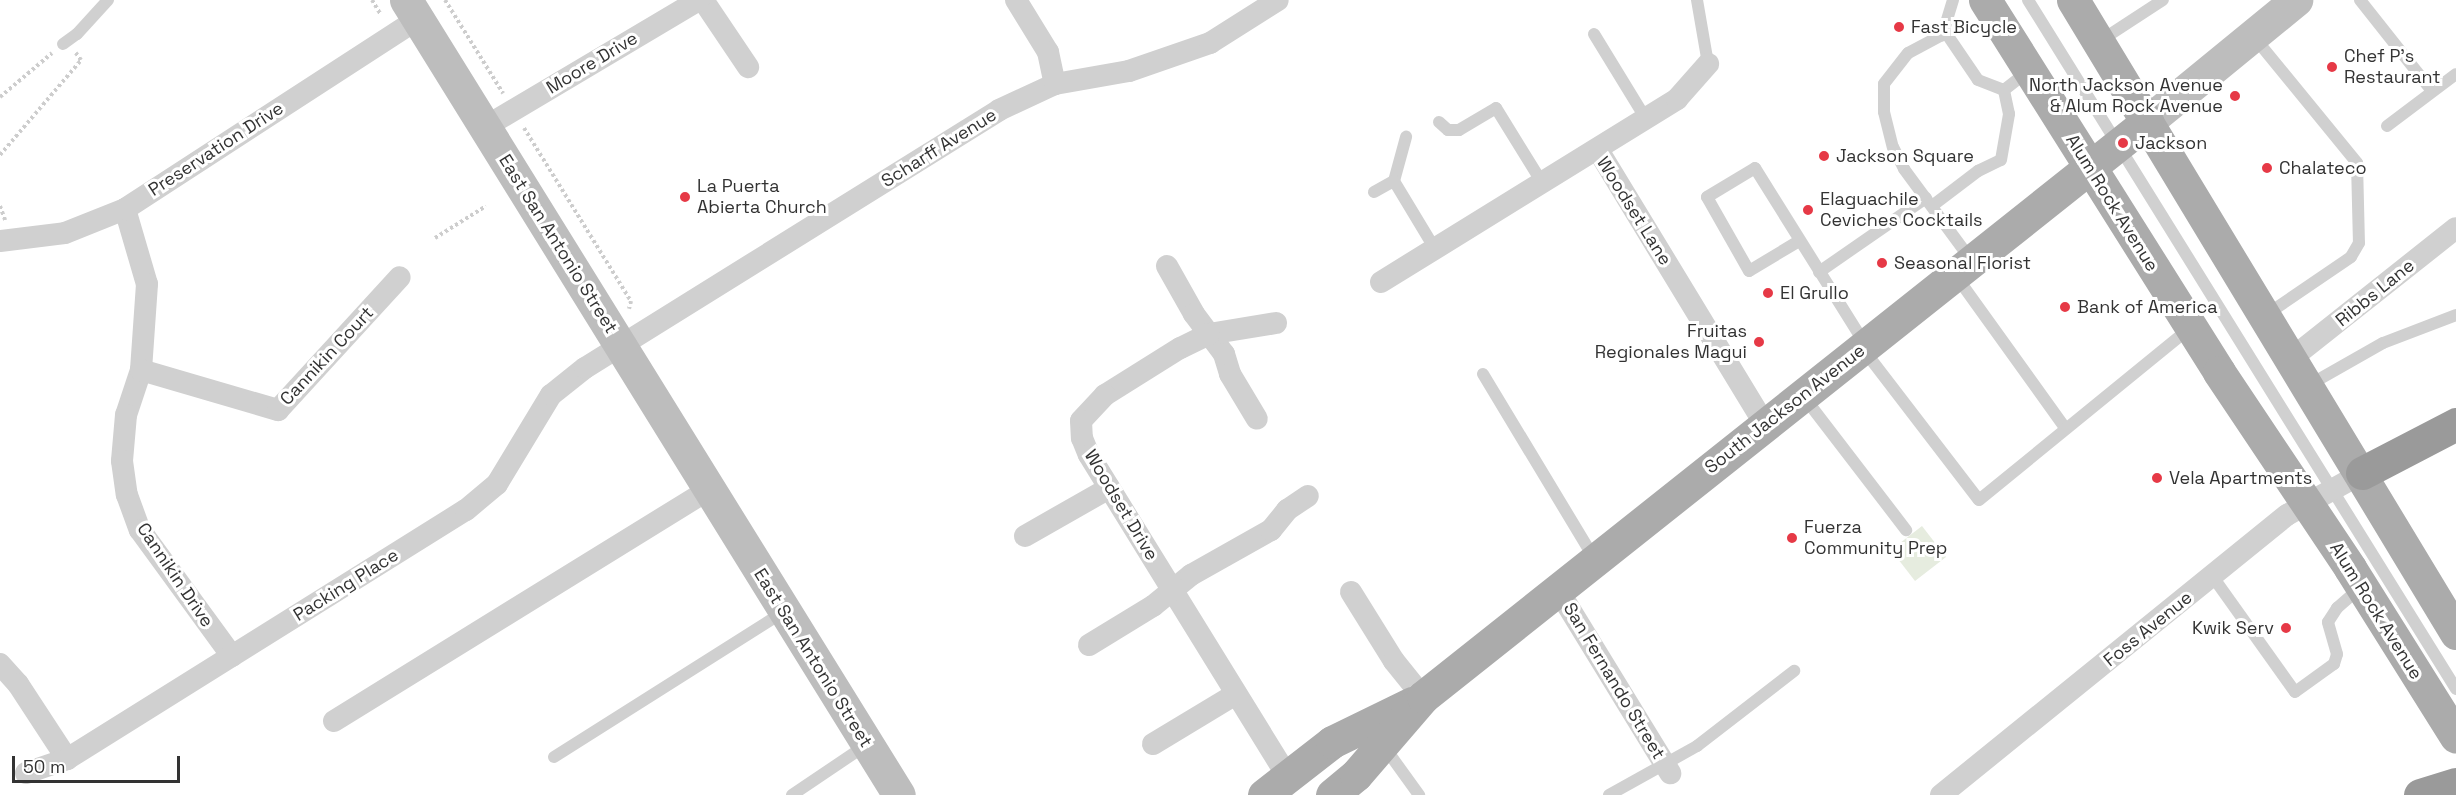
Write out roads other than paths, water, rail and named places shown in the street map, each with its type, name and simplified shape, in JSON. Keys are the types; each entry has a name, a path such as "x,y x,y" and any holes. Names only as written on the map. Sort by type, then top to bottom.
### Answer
{"highway":[{"path":"2362,472 2456,424"},
{"path":"2420,795 2456,784"}],"main road":[{"name":"Alum Rock Avenue","path":"1985,0 2017,80 2091,166 2191,328 2319,497 2361,587 2453,733"},
{"path":"2073,0 2362,472 2456,633"},
{"path":"2147,122 2254,37 2296,0"},
{"name":"East San Antonio Street","path":"401,10 485,127 899,795"},
{"name":"South Jackson Avenue","path":"1332,795 1383,745 1423,697 2147,122"},
{"name":"South Jackson Avenue","path":"1275,786 1332,742 1423,697"}],"street":[{"name":"Moore Drive","path":"485,127 699,0"},
{"path":"704,0 748,67"},
{"path":"1016,0 1048,52 1055,84"},
{"name":"Scharff Avenue","path":"621,345 999,110 1055,84 1130,71 1210,43 1278,0"},
{"name":"Preservation Drive","path":"0,241 65,233 124,209 401,10"},
{"path":"1598,150 1677,99 1708,64"},
{"name":"Woodset Lane","path":"1381,282 1598,150 1765,425"},
{"name":"Cannikin Drive","path":"124,209 147,284 141,370 126,415 122,460 127,495 140,530 232,656"},
{"name":"Ribbs Lane","path":"2292,358 2456,228"},
{"path":"1167,266 1224,354 1230,374 1257,419"},
{"name":"Cannikin Court","path":"141,370 278,410 400,277"},
{"name":"Woodset Drive","path":"1275,786 1236,694 1089,455 1082,438 1081,421 1105,395 1209,334 1276,323"},
{"name":"Packing Place","path":"26,773 67,759 466,510 496,484 551,394 621,345"},
{"name":"Foss Avenue","path":"1941,795 2213,577 2270,528 2362,472"},
{"path":"1025,536 1109,488"},
{"path":"334,721 710,489"},
{"path":"1089,645 1271,530 1287,510 1308,496"},
{"name":"San Fernando Street","path":"1558,590 1668,769"},
{"path":"1351,592 1394,661 1423,697"},
{"path":"0,664 18,684 67,759"},
{"path":"1153,744 1236,694"}],"lane":[{"path":"65,43 108,0"},
{"path":"1697,0 1708,64"},
{"path":"1953,0 1942,35 1908,54 1884,84 1884,112 1893,147 1929,202 1963,268 2066,429"},
{"name":"Alum Rock Avenue","path":"2028,0 2119,144 2319,497 2456,689"},
{"path":"2099,41 2163,0"},
{"path":"2360,0 2432,91"},
{"path":"1819,272 1978,171 2001,160 2017,80 1978,80 1944,30"},
{"path":"1594,34 1646,119"},
{"path":"2254,37 2357,163 2359,243 2352,257 2266,315"},
{"path":"2387,126 2456,74"},
{"path":"1439,122 1448,130 1459,130 1496,108 1543,184"},
{"path":"1374,192 1394,180 1406,137"},
{"path":"1799,241 1749,271 1707,197 1755,168 1864,347 1979,500 2191,328"},
{"path":"1394,180 1435,249"},
{"path":"2309,385 2383,343 2456,315"},
{"path":"1483,374 1595,560"},
{"path":"1803,396 1906,530"},
{"path":"2213,577 2295,692 2334,664 2337,654 2328,622 2337,608 2361,587"},
{"path":"554,757 784,611"},
{"path":"1609,795 1668,769 1794,671"},
{"path":"792,795 867,744"},
{"path":"1383,745 1419,795"}],"place":[{"name":"Fast Bicycle","path":"1899,27"},
{"name":"Chef P's Restaurant","path":"2332,67"},
{"name":"North Jackson Avenue & Alum Rock Avenue","path":"2235,96"},
{"name":"Jackson","path":"2123,143"},
{"name":"Jackson Square","path":"1824,156"},
{"name":"Chalateco","path":"2267,168"},
{"name":"La Puerta Abierta Church","path":"685,197"},
{"name":"Elaguachile Ceviches Cocktails","path":"1808,210"},
{"name":"Seasonal Florist","path":"1882,263"},
{"name":"El Grullo","path":"1768,293"},
{"name":"Bank of America","path":"2065,307"},
{"name":"Fruitas Regionales Magui","path":"1759,342"},
{"name":"Vela Apartments","path":"2157,478"},
{"name":"Fuerza Community Prep","path":"1792,538"},
{"name":"Kwik Serv","path":"2286,628"}]}
